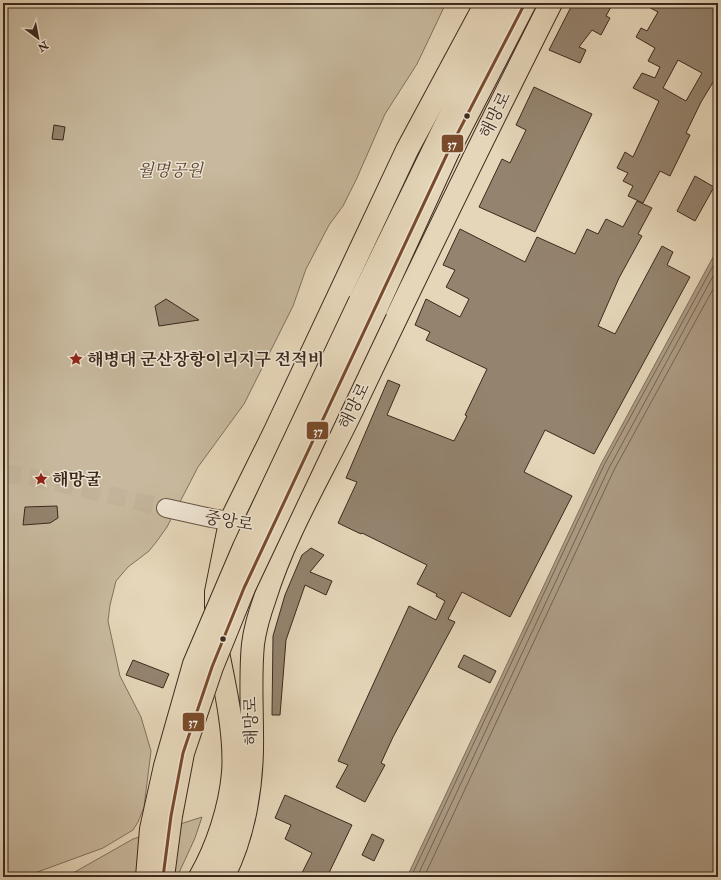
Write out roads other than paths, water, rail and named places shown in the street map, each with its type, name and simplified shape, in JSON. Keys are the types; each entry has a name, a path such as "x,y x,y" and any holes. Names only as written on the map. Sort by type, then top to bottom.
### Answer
{"main road":[{"name":"해망로","path":"200,877 218,839 227,805 233,773 232,743 226,692 216,643 216,592 230,522 275,431 407,150 486,3"},
{"path":"163,877 171,816 183,753 212,667 244,588 463,89 508,3"},
{"path":"147,877 153,822 165,766 194,664 244,547 525,3"},
{"name":"해망로","path":"223,877 230,863 245,810 251,770 250,689 254,642 265,598 283,549 551,3"},
{"path":"275,431 274,481 282,490 296,491 309,484 326,463"}],"street":[{"name":"중앙로","path":"166,508 230,522 292,531"}],"water":[{"path":"718,248 718,877 407,877 601,464"}],"tunnel":[{"path":"3,473 41,479 166,508"}],"place":[{"name":"해병대 군산장항이리지구 전적비","path":"76,359"},
{"name":"해망굴","path":"41,479"}],"park label":[{"name":"월명공원","path":"170,170"}]}
